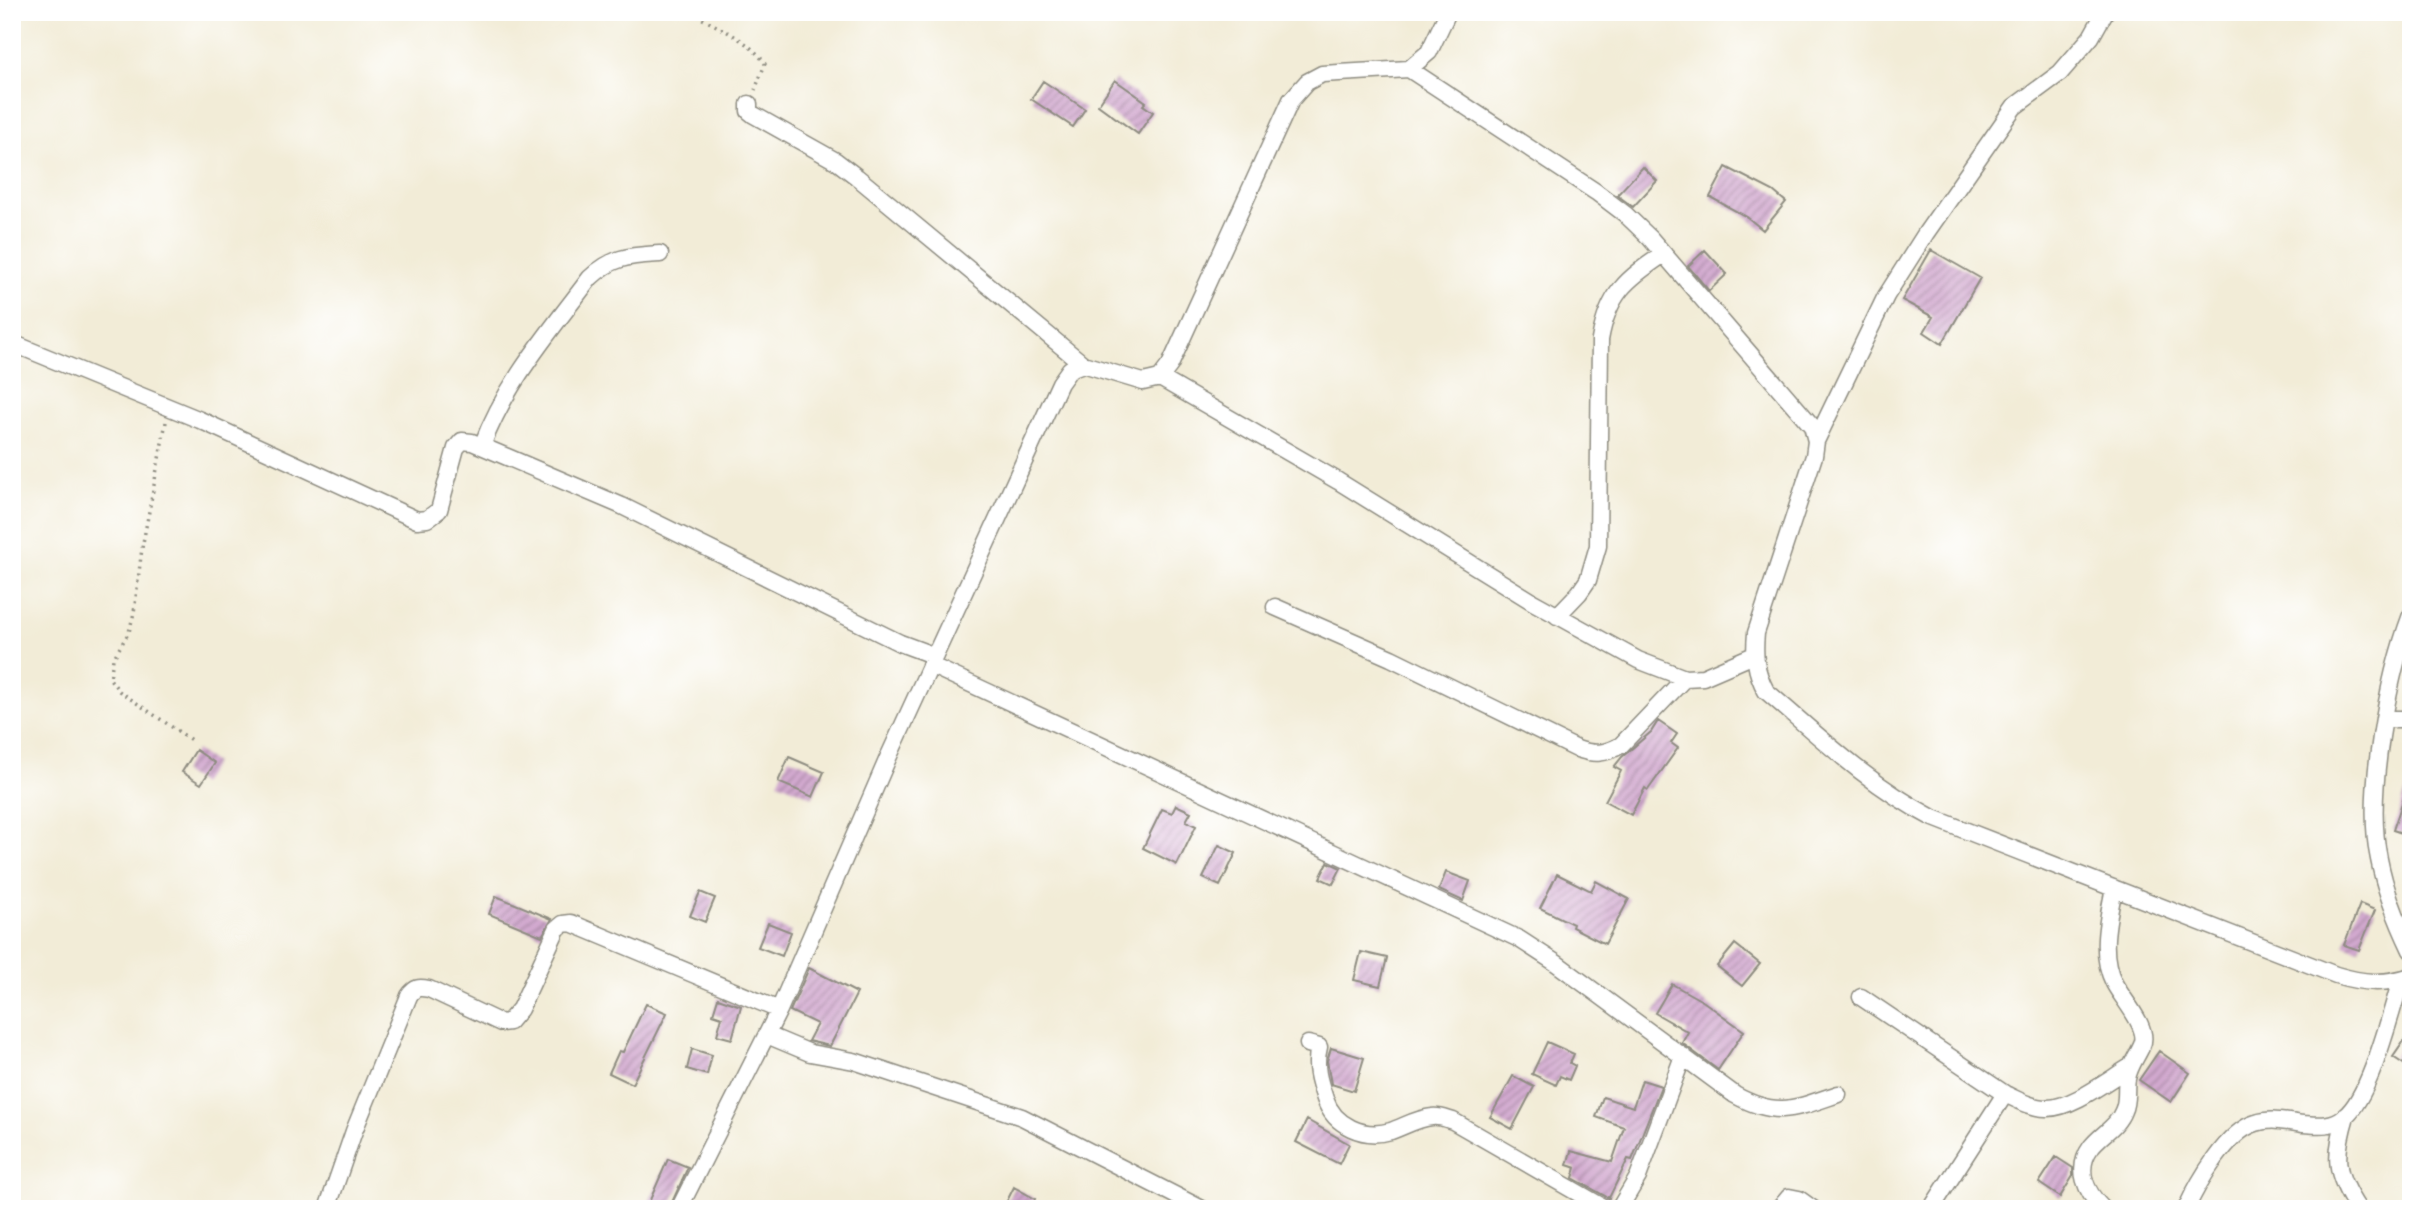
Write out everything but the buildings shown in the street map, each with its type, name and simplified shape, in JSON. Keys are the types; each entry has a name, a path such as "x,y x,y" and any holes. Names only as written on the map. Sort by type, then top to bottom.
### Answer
{"street":[{"path":"1409,69 1429,52 1448,12"},
{"path":"2105,12 2091,37 2069,64 2014,107 1926,233 1886,296 1816,441 1814,456 1756,633 1754,655 1758,676 1766,691 1864,776 1898,800 1931,817 2345,978 2386,984 2406,978"},
{"path":"749,104 749,111 754,116 836,161 857,177 1083,364 1143,382 1160,378 1170,365 1291,100 1307,82 1322,74 1409,69 1596,192 1625,214 1664,254 1801,412 1812,426 1816,441"},
{"path":"482,446 492,419 509,387 590,278 616,259 660,254"},
{"path":"1557,616 1588,580 1598,546 1600,340 1604,318 1626,282 1664,254"},
{"path":"12,343 169,406 417,520 427,519 439,510 452,460 461,441 482,446 622,506 933,661 1519,939 1754,1105 1769,1110 1812,1103 1838,1094"},
{"path":"679,1209 779,1010 933,661 1060,383 1070,369 1083,364"},
{"path":"1160,378 1338,481 1557,616 1638,660 1685,678 1703,677 1754,655"},
{"path":"1275,607 1391,657 1594,755 1609,752 1621,745 1685,678"},
{"path":"2411,615 2385,719 2374,819 2378,857 2389,897 2411,950"},
{"path":"2385,719 2411,719"},
{"path":"2103,1209 2085,1202 2084,1163 2091,1148 2124,1110 2130,1067 2143,1044 2144,1033 2113,982 2108,965 2105,941 2115,888"},
{"path":"327,1209 354,1131 414,989 429,989 501,1023 509,1022 520,1009 557,929 563,924 571,923 779,1010"},
{"path":"2358,1209 2341,1178 2337,1162 2337,1144 2346,1116 2369,1079 2406,978"},
{"path":"1861,997 2005,1094 2027,1104 2046,1108 2061,1106 2130,1067"},
{"path":"766,1035 810,1054 854,1061 943,1093 1013,1114 1042,1126 1202,1209"},
{"path":"1308,1044 1319,1046 1317,1072 1328,1107 1340,1122 1355,1130 1372,1133 1390,1131 1431,1116 1441,1117 1453,1121 1606,1209"},
{"path":"1619,1209 1643,1165 1683,1056"},
{"path":"1931,1209 2005,1094"},
{"path":"2186,1209 2210,1166 2228,1143 2252,1124 2268,1121 2332,1124 2346,1116"},
{"path":"1779,1209 1789,1197 1799,1199 1813,1209"}],"path":[{"path":"690,12 760,55 765,64 749,104"},
{"path":"169,406 142,548 134,613 129,632 113,659 110,680 119,691 191,740"}]}
